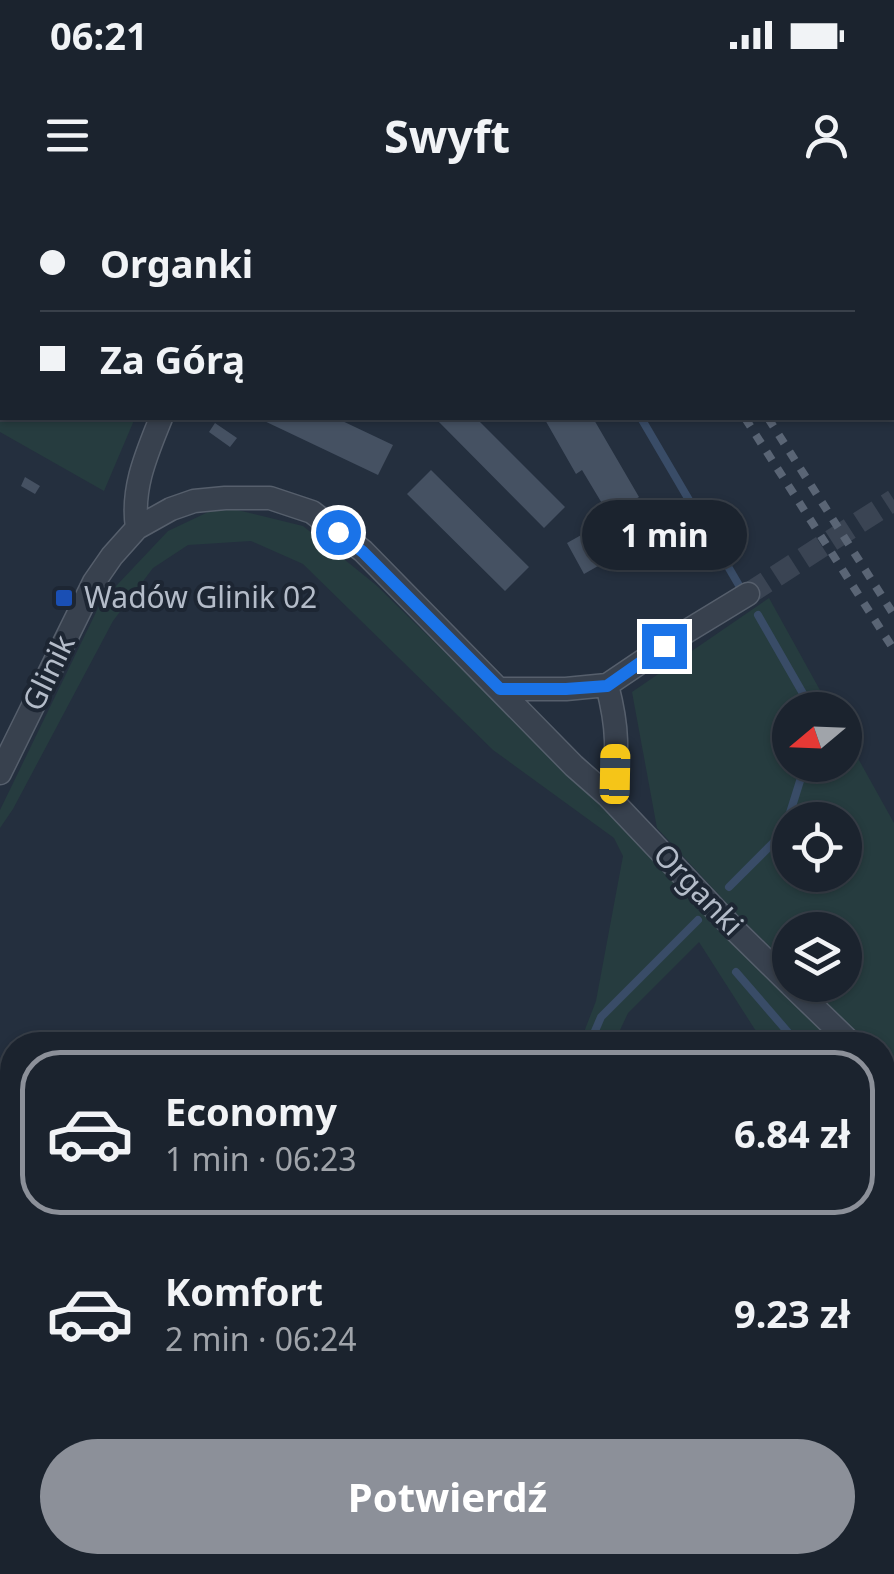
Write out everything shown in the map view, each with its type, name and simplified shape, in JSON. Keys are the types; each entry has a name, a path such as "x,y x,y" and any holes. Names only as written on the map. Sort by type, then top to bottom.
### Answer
{"street":[{"path":"137,528 140,470 160,420"},
{"name":"Organki","path":"137,528 194,500 270,498 312,512 363,552 607,795 772,967"},
{"name":"Glinik","path":"0,773 94,582 137,528"},
{"path":"500,689 607,686 748,594"},
{"path":"607,686 616,719 615,774 607,795"},
{"name":"Organki","path":"808,1002 839,1032"}],"green space":[{"path":"0,420 134,420 104,491 0,432"},
{"path":"221,506 303,526 376,585 702,904 772,976 772,1002 798,1002 827,1032 757,1032 699,942 628,1013 619,1032 584,1032 596,1001 623,856 614,838 493,750 303,564 251,541 188,545 153,568 113,621 0,828 0,810 101,602 168,531"},
{"path":"769,598 821,692 772,692 772,782 862,782 862,766 894,823 894,1032 856,1032 825,1002 862,1002 862,912 772,912 772,949 657,828 632,692"}],"building":[{"path":"262,420 340,420 393,445 378,475"},
{"path":"437,420 478,420 565,507 544,528"},
{"path":"545,420 594,420 639,497 609,515 582,470 576,474"},
{"path":"215,423 237,438 230,447 209,432"},
{"path":"431,470 529,567 505,591 407,494"},
{"path":"25,477 40,486 35,494 21,486"},
{"path":"640,502 658,532 584,574 567,543"}],"waterway":[{"path":"642,420 740,587"},
{"path":"758,615 802,692"},
{"path":"729,887 784,832 800,782"},
{"path":"595,1032 601,1017 698,920"},
{"path":"736,972 788,1032"}],"tunnel":[{"path":"748,594 894,500"}],"railway":[{"path":"746,420 894,650"},
{"path":"769,420 894,615"}],"place":[{"name":"Wadów Glinik 02","path":"64,598"}],"route":[{"path":"338,532 363,552 500,689 607,686 664,646"}]}
